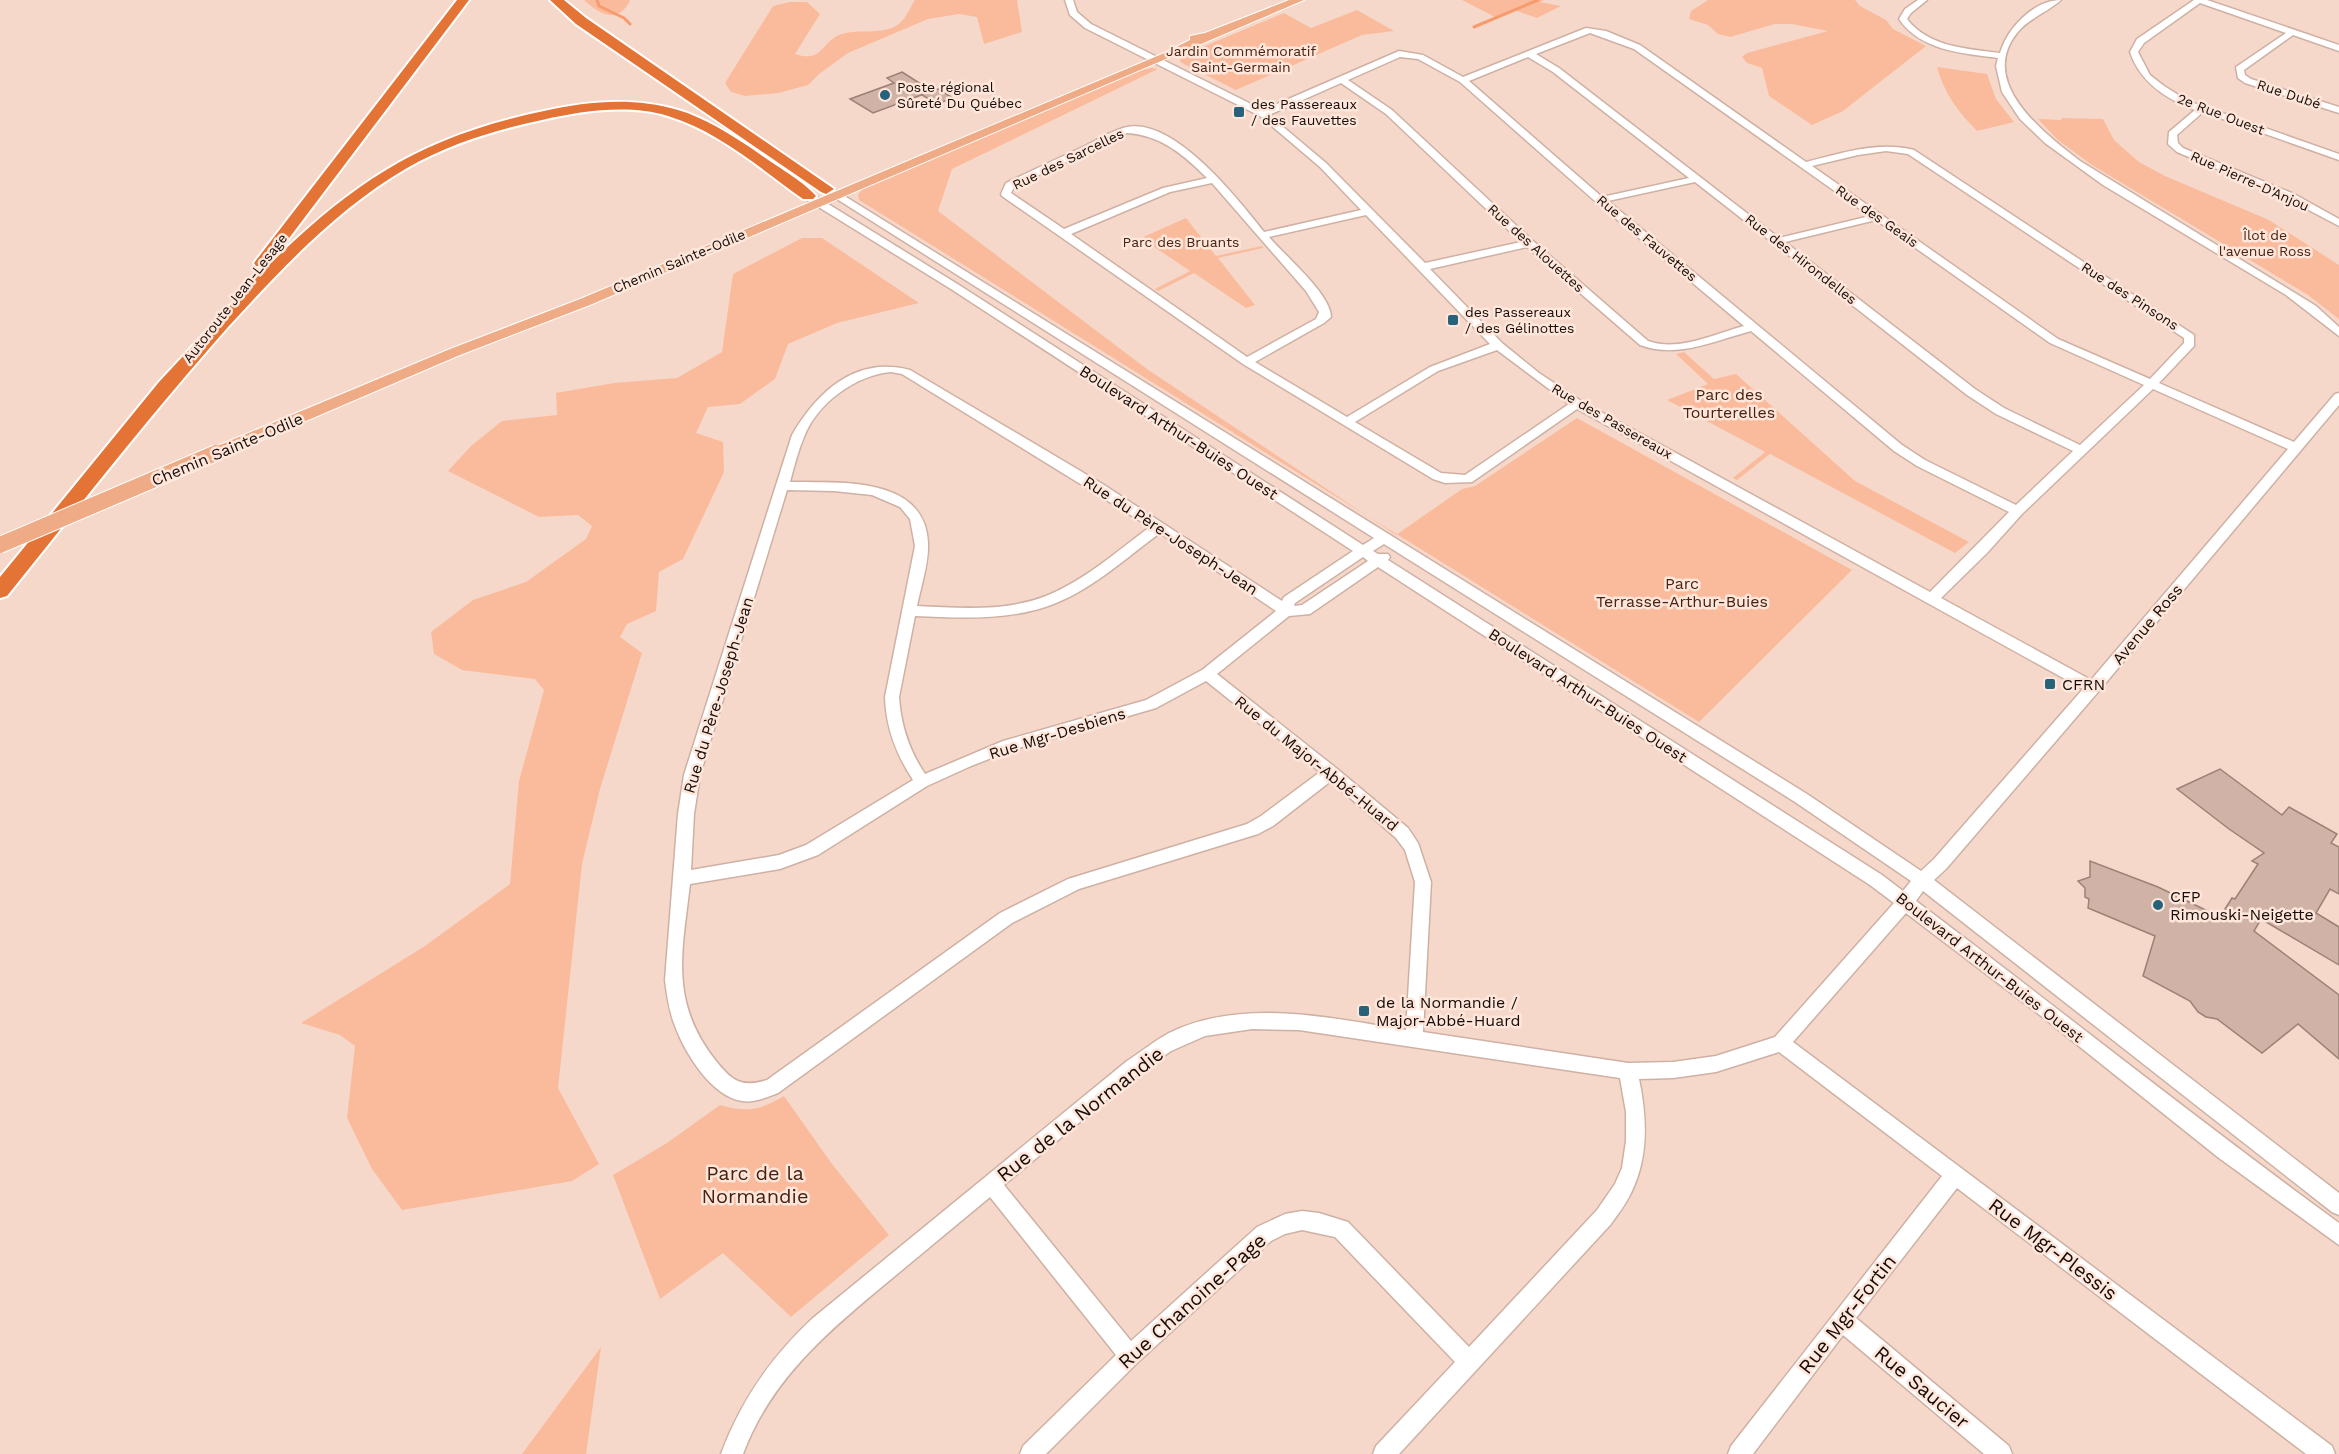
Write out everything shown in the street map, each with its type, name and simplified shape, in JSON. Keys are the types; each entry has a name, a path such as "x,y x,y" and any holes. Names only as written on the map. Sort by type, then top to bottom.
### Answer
{"highway":[{"name":"Autoroute Jean-Lesage","path":"0,591 330,177 463,0"},
{"path":"556,0 581,21 822,195"},
{"path":"156,397 315,229 396,169 423,154 514,121 589,107 618,105 647,107 674,113 701,123 822,195"},
{"path":"0,579 73,498"}],"main road":[{"name":"Chemin Sainte-Odile","path":"0,545 455,352 585,302 957,132 1154,58 1191,39 1207,36 1299,0"}],"street":[{"name":"Rue des Passereaux","path":"1070,0 1078,20 1263,114 1323,165 1498,345 1577,404 2093,688"},
{"path":"1923,0 1908,11 1903,19 1908,28 1925,38 1952,48 2002,56"},
{"path":"2057,0 2032,14 2017,27 2006,41 2002,56 2002,79 2015,105 2037,132 2066,157 2290,293 2312,308 2339,333"},
{"path":"2199,0 2339,48"},
{"name":"2e Rue Ouest","path":"2199,0 2140,41 2134,52 2142,73 2153,83 2185,103 2337,154"},
{"name":"Rue des Geais","path":"1463,80 1581,32 1589,30 1603,33 1650,55 2054,341 2296,448"},
{"name":"Rue Dubé","path":"2292,32 2239,69 2241,76 2339,110"},
{"name":"Rue des Fauvettes","path":"1263,114 1399,54 1432,61 1463,80 1600,200 1898,448 1921,463 2017,511"},
{"name":"Rue des Hirondelles","path":"1529,54 1556,70 1971,392 2000,411 2081,450"},
{"name":"Rue des Alouettes","path":"1342,80 1389,112 1529,243 1651,347 1672,348 1753,327"},
{"name":"Rue Pierre-D'Anjou","path":"2201,109 2172,134 2174,144 2180,150 2290,196 2339,223"},
{"name":"Rue des Sarcelles","path":"1247,362 1325,317 1323,306 1215,178 1157,134 1146,130 1126,130 1011,185 1007,189 1006,194 1247,362 1437,476 1445,479 1468,479 1577,404"},
{"name":"Rue des Pinsons","path":"1805,165 1883,147 1902,148 1911,152 2190,337 2190,344 2151,385 2017,511 1982,550 1932,599"},
{"path":"1062,234 1167,190 1215,178"},
{"path":"1600,200 1697,179"},
{"name":"Boulevard Arthur-Buies Ouest","path":"822,195 1383,538 1801,798 1922,880 2244,1133 2339,1204"},
{"name":"Boulevard Arthur-Buies Ouest","path":"822,195 955,287 1378,561 1787,821 1904,901 2051,1013 2226,1152 2339,1235"},
{"path":"1263,235 1368,212"},
{"path":"1778,241 1877,217"},
{"path":"1423,267 1529,243"},
{"path":"1348,421 1434,369 1498,345"},
{"name":"Rue du Père-Joseph-Jean","path":"1286,610 1159,527 906,372 890,368 875,369 844,385 825,399 811,414 798,435 692,775 686,800 682,878 672,982 678,1013 701,1058 732,1089 752,1094 772,1086 1006,918 1074,884 1252,829 1267,821 1332,772"},
{"name":"Avenue Ross","path":"1904,901 1940,864 2093,688 2339,397"},
{"path":"782,486 870,490 902,502 914,513 920,527 922,546 892,697 892,715 905,755 922,782"},
{"path":"910,611 1008,611 1039,604 1060,595 1159,527"},
{"name":"Rue Mgr-Desbiens","path":"682,878 780,862 812,850 922,782 1008,745 1151,704 1207,674 1286,610 1289,600 1383,538"},
{"path":"1286,610 1305,610 1397,547"},
{"name":"Rue du Major-Abbé-Huard","path":"1207,674 1332,772 1402,833 1412,848 1423,882 1414,1039"},
{"path":"1781,1043 1890,921 1904,901"},
{"name":"Rue de la Normandie","path":"732,1454 760,1395 794,1349 839,1308 1133,1067 1176,1039 1208,1027 1254,1020 1299,1022 1628,1071 1673,1070 1716,1064 1781,1043"},
{"name":"Rue Mgr-Plessis","path":"1781,1043 2324,1454"},
{"path":"1384,1454 1604,1217 1627,1182 1634,1152 1634,1097 1628,1071"},
{"name":"Rue Mgr-Fortin","path":"1739,1454 1956,1175"},
{"path":"991,1184 1130,1356"},
{"name":"Rue Chanoine-Page","path":"1030,1454 1130,1356 1264,1234 1285,1222 1313,1220 1341,1229 1470,1364"},
{"name":"Rue Saucier","path":"1842,1320 2001,1454"}],"green space":[{"path":"584,0 630,1 619,13 608,15"},
{"path":"915,0 1017,0 1022,32 984,44 977,17 959,14 928,19 848,53 808,85 778,93 745,96 731,92 725,83 773,6 790,2 807,2 820,14 795,54 811,56 839,35 881,31 897,25"},
{"path":"1462,0 1544,0 1540,2 1561,6 1537,18 1514,10 1495,17"},
{"path":"1708,0 1855,0 1860,6 1886,20 1893,29 1926,46 1843,111 1812,125 1769,96 1762,68 1747,63 1742,57 1747,53 1828,31 1792,24 1775,24 1730,37 1718,34 1708,25 1689,19 1691,11"},
{"name":"Jardin Commémoratif Saint-Germain","path":"1357,10 1394,31 1362,35 1236,90 1180,62 1181,56 1284,13 1311,28"},
{"path":"1937,67 1987,74 1996,99 2014,122 1977,131 1952,102"},
{"path":"1158,69 952,169 938,211 1147,369 1367,516 859,200 858,195 863,188 1139,70"},
{"name":"Îlot de l'avenue Ross","path":"2061,118 2103,119 2114,140 2139,162 2165,176 2269,220 2339,265 2339,319 2308,295 2092,165 2058,140 2038,119 2062,120"},
{"name":"Parc des Bruants","path":"1186,218 1216,256 1262,246 1263,248 1218,258 1255,305 1246,308 1194,273 1158,291 1155,289 1190,271 1141,238"},
{"path":"802,238 822,238 919,303 837,323 788,344 775,379 740,404 708,407 696,433 723,442 724,472 683,559 659,572 656,611 627,624 620,637 642,653 600,789 582,864 558,1088 599,1164 572,1181 402,1210 372,1169 347,1118 355,1046 340,1035 301,1023 425,946 510,884 519,781 544,690 535,679 462,670 434,654 431,632 473,600 526,582 586,539 592,526 578,515 539,517 448,471 471,446 502,421 557,415 556,393 614,383 677,378 722,352 733,274"},
{"name":"Parc des Tourterelles","path":"1684,352 1714,379 1736,374 1855,481 1969,542 1955,553 1770,454 1737,480 1733,478 1765,452 1667,400 1708,384 1676,354"},
{"name":"Parc Terrasse-Arthur-Buies","path":"1577,418 1852,570 1699,722 1397,534 1462,489 1475,486"},
{"path":"1367,516 1397,534 1396,535"},
{"name":"Parc de la Normandie","path":"784,1096 832,1164 889,1235 791,1317 723,1253 660,1299 613,1175 667,1143 720,1105 738,1109 754,1109"},
{"path":"601,1347 586,1454 522,1454"}],"building":[{"name":"Poste régional Sûreté Du Québec","path":"902,72 932,91 873,113 850,99 894,83 887,78"},
{"path":"938,89 953,98 937,104 922,95"},
{"name":"CFP Rimouski-Neigette","path":"2220,769 2282,815 2289,807 2337,834 2331,843 2339,847 2339,894 2330,889 2316,913 2339,927 2339,965 2261,919 2254,931 2339,995 2339,1059 2298,1024 2262,1053 2217,1019 2206,1017 2198,1012 2190,1001 2143,976 2155,936 2088,908 2089,899 2085,897 2085,888 2078,881 2090,877 2090,861 2158,887 2220,917 2258,864 2252,861 2264,853 2177,789"}],"waterway":[{"path":"597,0 599,6 624,18 630,24"},
{"path":"1474,27 1538,0"}],"place":[{"name":"Poste régional Sûreté Du Québec","path":"885,95"},
{"name":"des Passereaux / des Fauvettes","path":"1239,112"},
{"name":"des Passereaux / des Gélinottes","path":"1453,320"},
{"name":"CFRN","path":"2050,684"},
{"name":"CFP Rimouski-Neigette","path":"2158,905"},
{"name":"de la Normandie / Major-Abbé-Huard","path":"1364,1011"}]}
